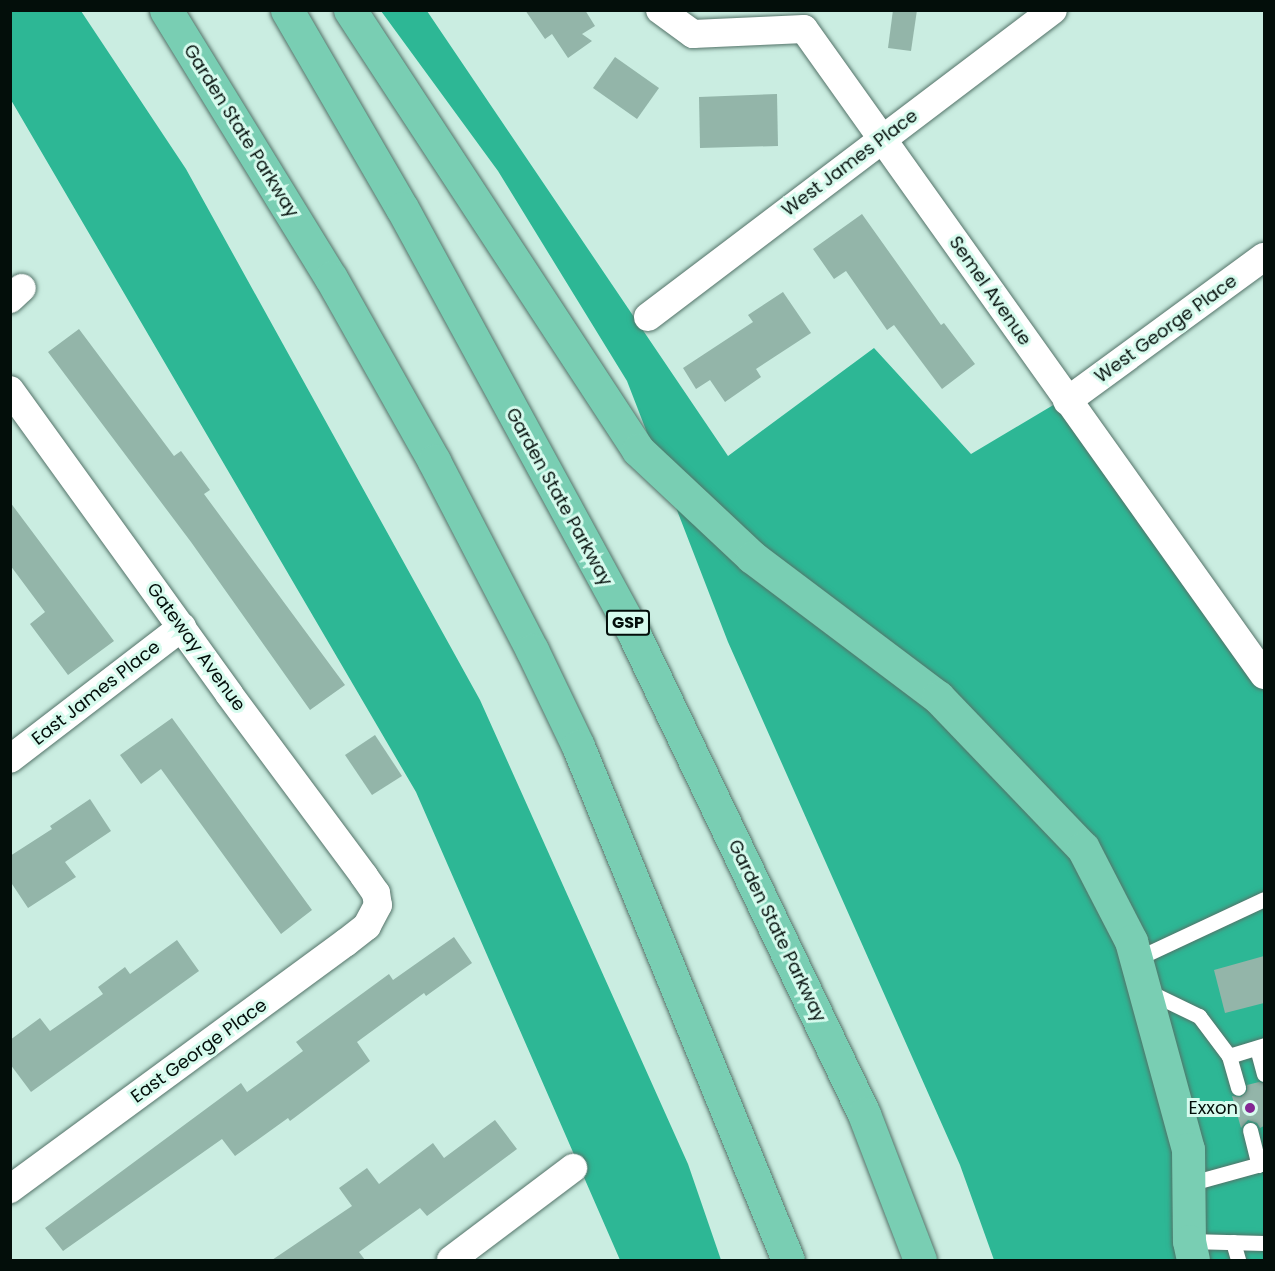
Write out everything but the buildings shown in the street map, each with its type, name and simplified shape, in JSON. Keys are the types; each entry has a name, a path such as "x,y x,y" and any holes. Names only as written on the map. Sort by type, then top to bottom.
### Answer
{"highway":[{"name":"Garden State Parkway","path":"166,10 278,188 343,299 434,461 532,650 578,746 788,1260"},
{"name":"Garden State Parkway","path":"287,10 402,207 635,636 864,1114 920,1260"},
{"path":"350,10 638,450 752,556 938,697 1083,848 1131,941 1188,1149 1191,1251"}],"street":[{"name":"Semel Avenue","path":"660,10 693,34 805,20 882,138 1067,401 1262,668"},
{"name":"West James Place","path":"648,317 1053,10"},
{"name":"West George Place","path":"1067,401 1264,257"},
{"name":"Gateway Avenue","path":"10,390 364,876 376,893 378,905"},
{"name":"East James Place","path":"10,759 182,627"},
{"name":"East George Place","path":"10,1189 345,944 367,926 378,905"},
{"path":"451,1260 573,1168"}],"lane":[{"path":"1136,959 1264,900"},
{"path":"1144,990 1199,1016 1229,1056 1238,1088"},
{"path":"1229,1056 1261,1046 1264,1074"},
{"path":"1188,1184 1262,1164 1250,1131"},
{"path":"1233,1242 1238,1260"},
{"path":"1191,1251 1233,1242 1264,1243"}],"green space":[{"path":"10,11 81,11 186,169 480,700 688,1164 721,1260 620,1260 416,792 11,100"},
{"path":"381,11 427,11 728,456 874,348 971,454 1055,404 1264,685 1264,1260 994,1260 960,1165 728,642 627,381 498,171"}],"place":[{"name":"Exxon","path":"1250,1108"}]}
